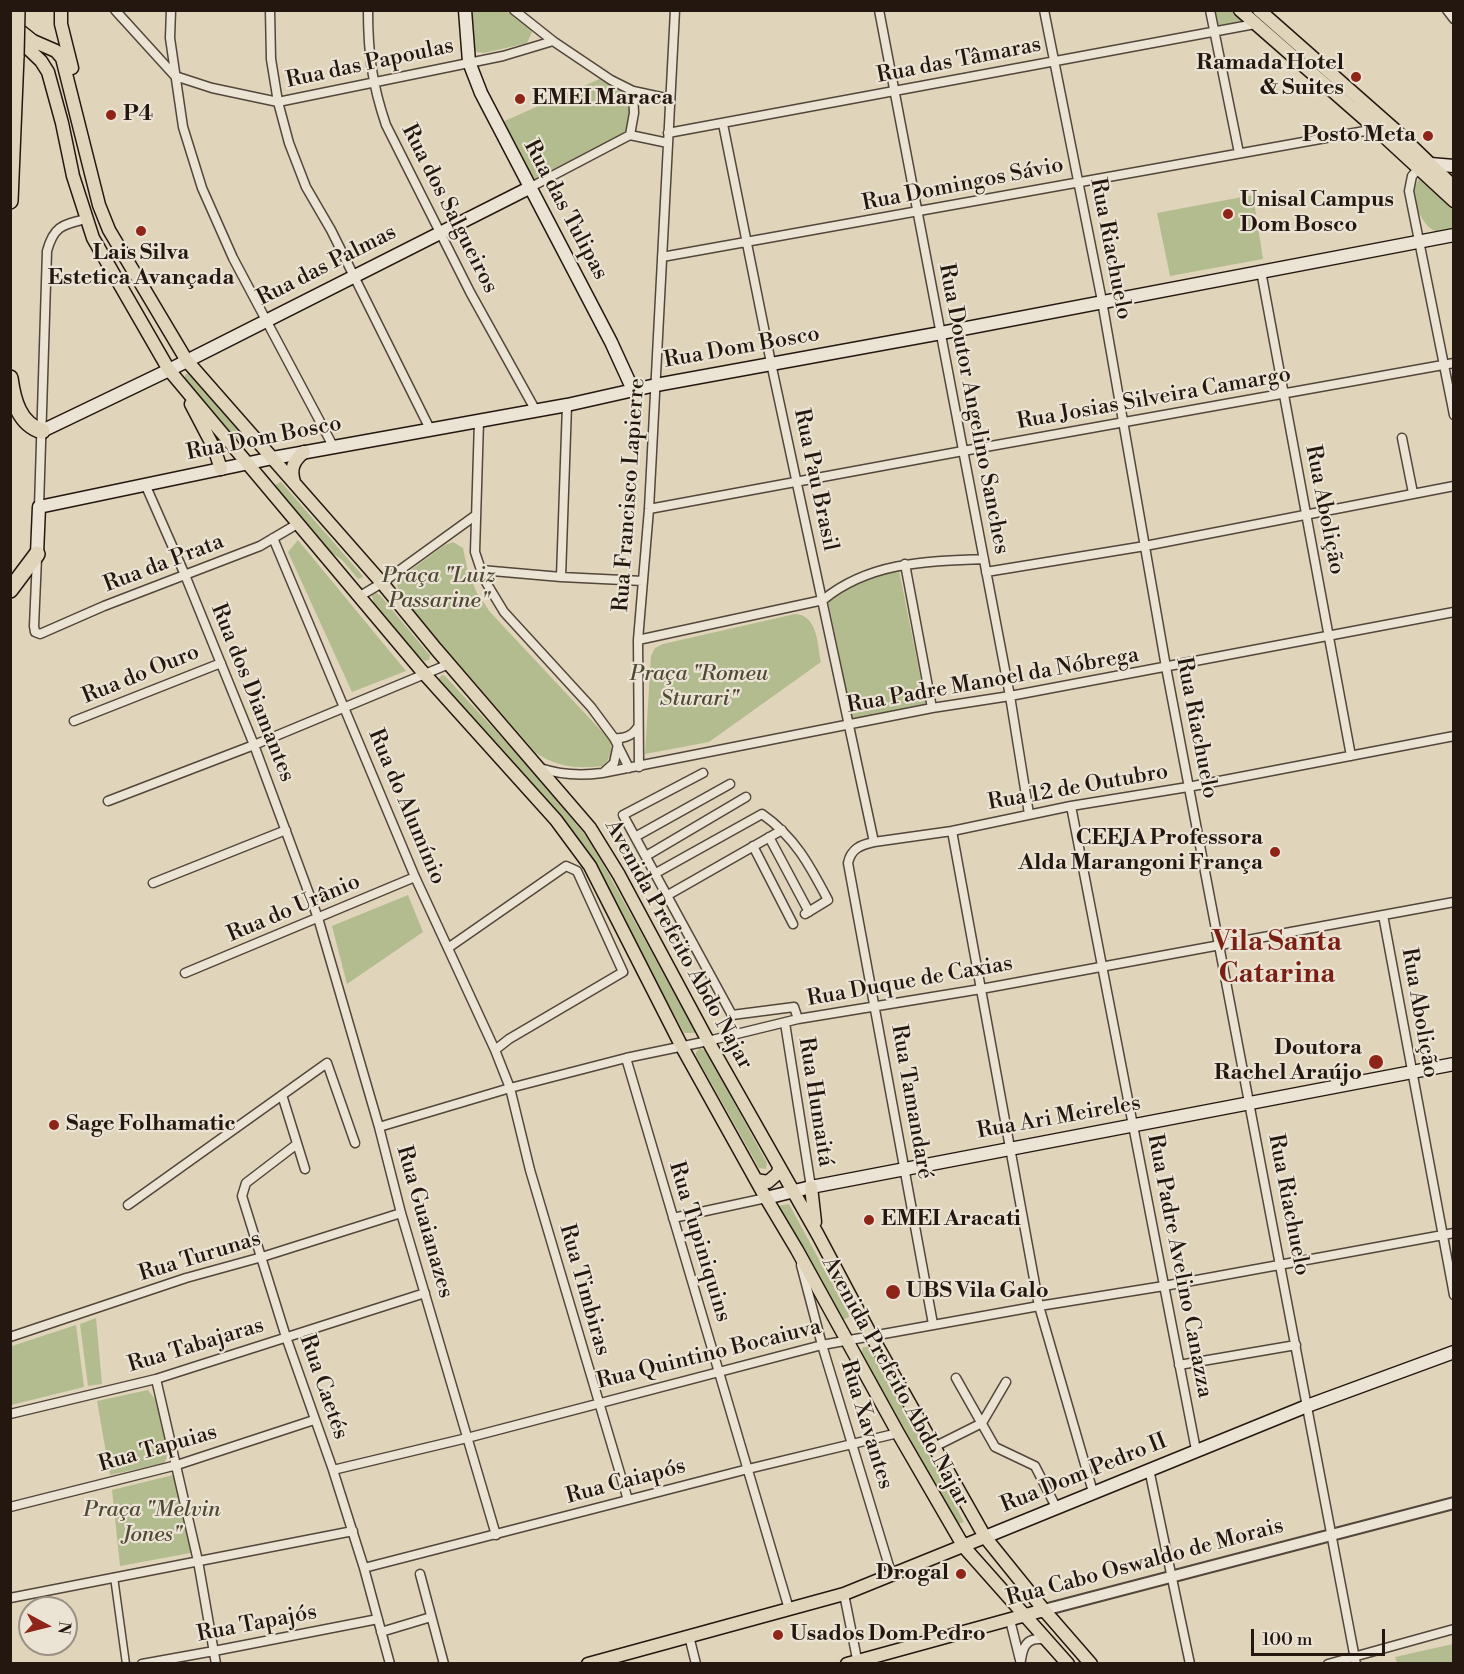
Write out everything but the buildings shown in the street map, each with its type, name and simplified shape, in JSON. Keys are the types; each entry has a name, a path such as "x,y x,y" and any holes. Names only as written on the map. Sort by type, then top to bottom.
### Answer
{"highway":[{"path":"10,201 17,10"},
{"path":"10,378 14,399 24,420 31,428 42,431"},
{"path":"10,590 37,554"}],"main road":[{"path":"61,10 62,24 87,138 88,163"},
{"name":"Rua das Tulipas","path":"465,10 469,62 481,93 611,342 633,390"},
{"path":"1240,10 1376,129 1454,187"},
{"path":"1259,10 1394,129 1454,201"},
{"name":"Avenida Prefeito Abdo Najar","path":"10,23 33,41 56,51 62,58 99,206 109,230 187,361 382,583 590,828 818,1234 871,1335 938,1445 985,1537 1091,1664"},
{"name":"Avenida Prefeito Abdo Najar","path":"10,32 42,61 51,81 73,176 93,238 172,374 425,674 531,791 590,866 682,1047 964,1547 1068,1664"},
{"path":"42,61 55,72 59,72 65,69 68,53"},
{"path":"1424,166 1454,166"},
{"name":"Rua das Palmas","path":"42,431 172,374 187,361 531,187"},
{"name":"Rua Dom Bosco","path":"39,507 333,446 536,411 656,385 1454,235"},
{"path":"172,374 209,439 221,469"},
{"path":"295,483 292,475 293,466 304,452"},
{"path":"37,554 39,507"},
{"name":"Rua Ari Meireles","path":"766,1198 905,1168 1454,1064"},
{"path":"756,1180 768,1182 774,1178 779,1167"},
{"path":"811,1187 812,1211 818,1234"},
{"name":"Rua Dom Pedro II","path":"588,1664 844,1594 964,1547 1196,1450 1454,1352"},
{"name":"Rua Cabo Oswaldo de Morais","path":"854,1663 1044,1610"}],"street":[{"name":"Rua das Papoulas","path":"115,10 175,76 212,88 278,102 502,56 553,42"},
{"path":"171,10 170,38 183,127 202,188 233,258 333,446"},
{"path":"270,10 271,59 278,102 289,143 306,187 331,230 430,429"},
{"name":"Rua dos Salgueiros","path":"368,10 368,51 386,125 439,232 536,411"},
{"path":"514,10 553,42 591,68 633,92 670,99"},
{"name":"Rua Francisco Lapierre","path":"639,766 638,640 649,509 675,10"},
{"name":"Rua Doutor Angelino Sanches","path":"879,10 1010,696 1029,814"},
{"name":"Rua Riachuelo","path":"1044,10 1102,301 1188,786 1251,1104 1355,1660"},
{"path":"1210,10 1239,153"},
{"path":"1448,10 1454,19"},
{"name":"Rua das Tâmaras","path":"668,133 1256,24"},
{"path":"633,92 634,124 630,135 668,143"},
{"name":"Rua Pau Brasil","path":"723,124 771,363 874,842"},
{"name":"Rua Domingos Sávio","path":"662,258 1376,129"},
{"name":"Rua das Palmas","path":"531,187 630,135"},
{"path":"1424,166 1412,176 1409,191 1454,415"},
{"path":"39,507 47,251 51,236 60,226 87,219"},
{"name":"Rua Abolição","path":"1261,271 1351,756"},
{"name":"Rua Josias Silveira Camargo","path":"649,509 1454,363"},
{"path":"561,577 567,405"},
{"path":"479,421 475,552 484,579 504,612 591,707 616,741 628,768"},
{"path":"1402,438 1413,493"},
{"name":"Rua dos Diamantes","path":"145,484 185,575 254,745 318,918"},
{"path":"986,572 1145,546 1454,486"},
{"path":"360,596 382,583 476,515"},
{"name":"Rua da Prata","path":"37,554 34,626 35,632 40,634 104,606 233,558 298,523"},
{"name":"Rua do Alumínio","path":"273,538 415,877 495,1050 510,1088"},
{"path":"638,640 823,600 860,576 905,564 984,559"},
{"path":"905,564 932,708"},
{"path":"481,570 643,581"},
{"name":"Rua Padre Manoel da Nóbrega","path":"539,767 571,775 602,773 932,708 1010,696 1454,612"},
{"name":"Rua do Ouro","path":"74,721 221,663"},
{"path":"108,801 254,745 449,664"},
{"path":"616,741 630,736 638,727"},
{"name":"Rua 12 de Outubro","path":"852,852 864,844 874,842 952,831 1071,806 1454,736"},
{"path":"602,773 614,763 616,741"},
{"path":"703,773 623,815 732,1015 794,1007 798,1020"},
{"path":"635,837 730,784"},
{"path":"646,856 746,797"},
{"name":"Rua Padre Avelino Canazza","path":"1071,806 1196,1450"},
{"path":"656,873 762,814 782,830 806,857 828,900 807,913 769,837"},
{"path":"153,883 286,830"},
{"path":"668,895 782,830"},
{"path":"952,831 1039,1306 1094,1492"},
{"path":"753,846 793,924"},
{"name":"Rua Tamandaré","path":"852,852 848,863 933,1324"},
{"path":"448,948 566,866 577,871 623,972 495,1050"},
{"name":"Rua do Urânio","path":"185,973 415,877"},
{"name":"Rua Duque de Caxias","path":"380,1127 510,1088 626,1058 798,1020 981,989 1454,902"},
{"name":"Rua Abolição","path":"1383,915 1454,1295"},
{"name":"Rua Guaianazes","path":"318,918 380,1127 401,1213 496,1535"},
{"name":"Rua Humaitá","path":"785,1023 811,1187"},
{"name":"Rua Tupiniquins","path":"626,1058 789,1609"},
{"path":"128,1205 327,1063 355,1143"},
{"name":"Rua Timbiras","path":"510,1088 530,1170 597,1402 628,1500"},
{"path":"282,1095 305,1169"},
{"name":"Rua Caetés","path":"297,1144 246,1183 242,1196 286,1337 333,1470 364,1568 390,1664"},
{"name":"Rua Ari Meireles","path":"672,1218 766,1198"},
{"name":"Rua Turunas","path":"10,1337 186,1278 262,1257 401,1213"},
{"name":"Rua Quintino Bocaiuva","path":"333,1470 467,1438 597,1402 822,1345 1454,1233"},
{"name":"Rua Xavantes","path":"797,1250 822,1345 854,1444 892,1576"},
{"name":"Rua Tabajaras","path":"10,1414 156,1379 425,1293"},
{"path":"1179,1365 1296,1345"},
{"path":"956,1378 995,1447 1035,1466 1056,1508"},
{"path":"156,1379 198,1561 216,1664"},
{"path":"938,1445 982,1423 1006,1382"},
{"name":"Rua Tapuias","path":"10,1507 177,1465 314,1420"},
{"name":"Rua Caiapós","path":"364,1568 748,1469 898,1433"},
{"path":"1149,1469 1190,1664"},
{"name":"Rua Cabo Oswaldo de Morais","path":"1044,1610 1454,1503"},
{"path":"10,1598 352,1531"},
{"path":"420,1574 444,1664"},
{"path":"114,1577 126,1664"},
{"path":"844,1594 854,1663"},
{"path":"381,1632 431,1617"},
{"name":"Rua Tapajós","path":"142,1664 378,1619"},
{"path":"1010,1620 1021,1663"},
{"path":"1328,1664 1355,1660 1454,1629"},
{"path":"690,1636 696,1664"},
{"path":"1021,1663 1024,1645 1038,1638 1047,1640"}],"green space":[{"path":"469,11 506,11 530,27 532,32 527,43 484,53 477,52 473,48"},
{"path":"1215,11 1235,11 1245,19 1219,28"},
{"path":"604,77 626,93 631,112 630,135 579,158 531,187 500,123"},
{"path":"1420,177 1453,207 1453,230 1435,231 1426,224 1417,207 1414,195 1414,188"},
{"path":"1253,195 1263,259 1170,276 1157,213"},
{"path":"192,374 245,438 237,440 185,380 185,375"},
{"path":"281,482 363,577 358,579 342,560 325,548 273,486"},
{"path":"298,540 406,671 352,692 288,552"},
{"name":"Praça \"Luiz Passarine\"","path":"453,542 463,548 468,572 477,593 490,612 609,739 610,754 602,766 568,766 536,753 399,595 397,585 401,577 445,545"},
{"path":"899,570 926,705 853,721 828,601 853,584"},
{"path":"376,593 430,655 429,660 425,661 419,657 374,604 372,595"},
{"name":"Praça \"Romeu Sturari\"","path":"795,614 808,619 812,625 821,662 709,742 645,754 651,656 655,648 663,644"},
{"path":"442,675 530,768 591,842 696,1033 684,1033 585,850 440,682 439,678"},
{"path":"408,895 423,932 347,984 332,926"},
{"path":"700,1048 706,1051 767,1163 766,1169 759,1168 696,1056"},
{"path":"789,1204 848,1313 849,1317 843,1320 778,1206"},
{"path":"96,1318 102,1384 88,1386 80,1324"},
{"path":"76,1325 84,1387 11,1405 12,1346"},
{"path":"863,1347 871,1347 964,1522 956,1525 861,1354"},
{"path":"148,1390 155,1399 171,1452 164,1463 110,1475 97,1401"},
{"name":"Praça \"Melvin Jones\"","path":"177,1474 196,1552 120,1566 112,1490"},
{"path":"1453,1644 1453,1663 1397,1663 1395,1657"}],"place":[{"name":"Ramada Hotel & Suites","path":"1356,77"},
{"name":"EMEI Maraca","path":"520,99"},
{"name":"P4","path":"111,115"},
{"name":"Posto Meta","path":"1428,136"},
{"name":"Unisal Campus Dom Bosco","path":"1228,214"},
{"name":"Lais Silva Estetica Avançada","path":"141,231"},
{"name":"CEEJA Professora Alda Marangoni França","path":"1275,852"},
{"name":"Doutora Rachel Araújo","path":"1376,1062"},
{"name":"Sage Folhamatic","path":"54,1125"},
{"name":"EMEI Aracati","path":"869,1220"},
{"name":"UBS Vila Galo","path":"893,1292"},
{"name":"Drogal","path":"961,1574"},
{"name":"Usados Dom Pedro","path":"778,1635"}],"district":[{"name":"Vila Santa Catarina","path":"1277,959"}]}
